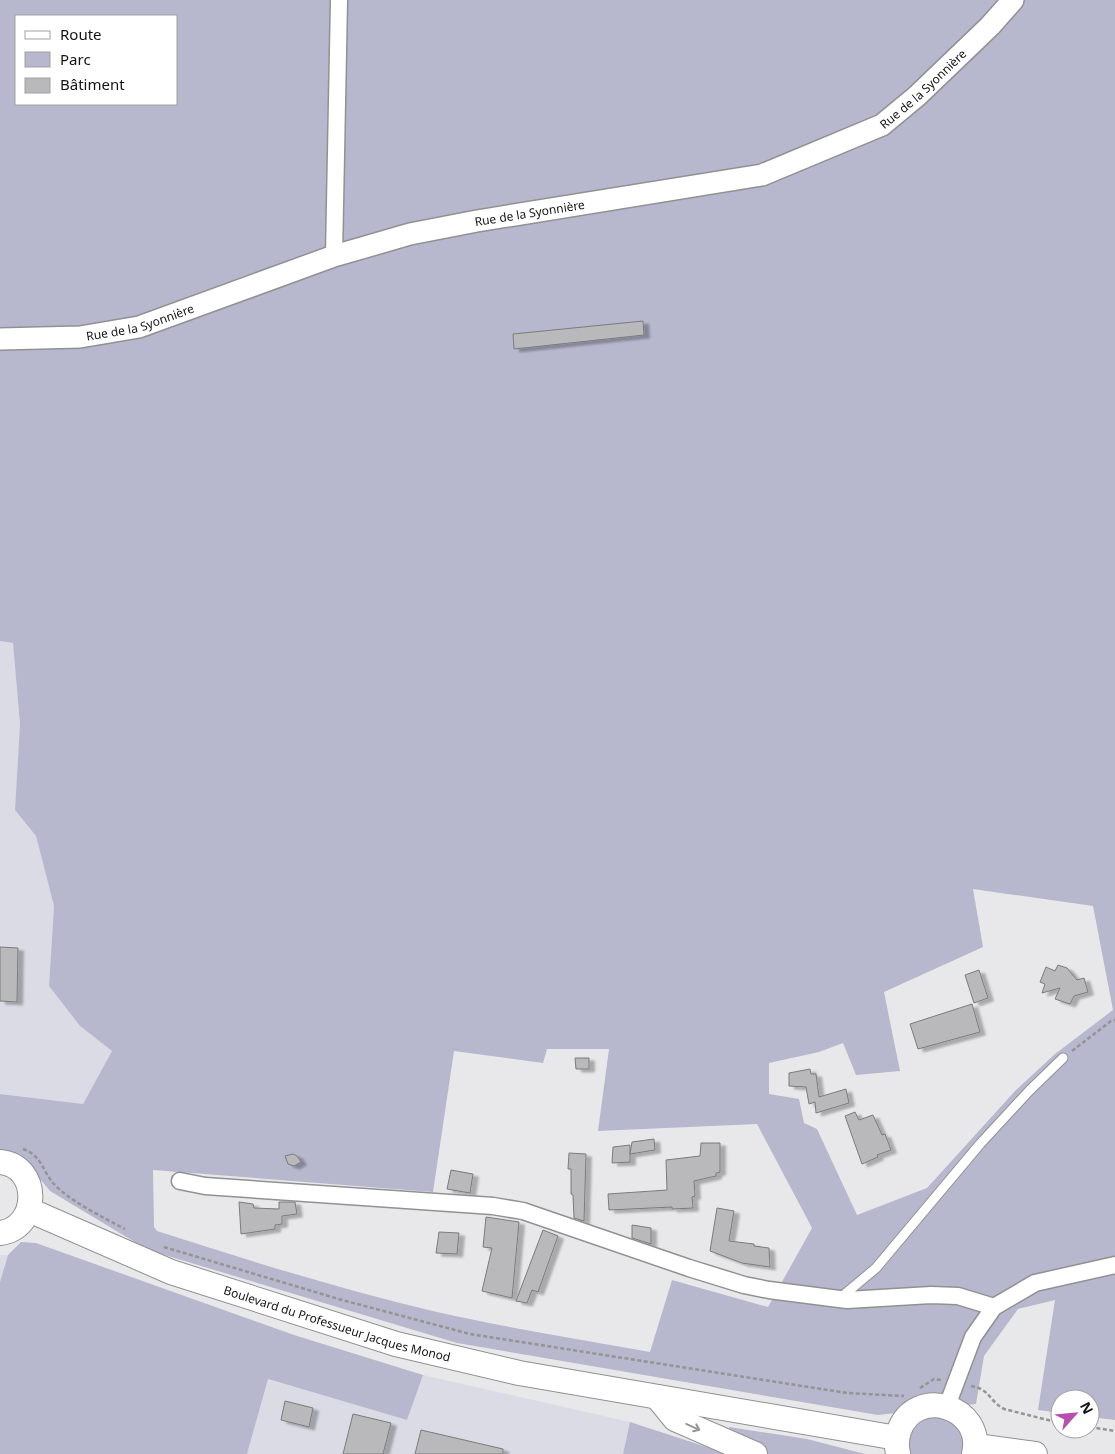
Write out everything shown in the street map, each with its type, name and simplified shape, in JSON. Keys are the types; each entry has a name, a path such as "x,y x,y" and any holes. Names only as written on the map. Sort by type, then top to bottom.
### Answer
{"main road":[{"path":"0,1233 14,1228 23,1220 29,1210 32,1198 30,1186 25,1176 16,1167 9,1154"},
{"name":"Boulevard du Professueur Jacques Monod","path":"29,1210 171,1272 396,1344 519,1373 656,1397 897,1446"},
{"path":"656,1397 675,1419 755,1454"},
{"path":"897,1446 901,1426 909,1415 920,1408 934,1405 947,1406 959,1412 968,1421 974,1433 975,1450 1036,1454"}],"street":[{"path":"334,256 339,0"},
{"name":"Rue de la Syonnière","path":"0,339 80,337 139,327 334,256 410,234 477,221 762,174 882,125 917,96 990,26 1013,0"},
{"path":"180,1181 205,1186 494,1206 523,1211 744,1285 847,1300 931,1295 958,1296 994,1307"},
{"path":"947,1406 973,1337 994,1307 1034,1283 1115,1266"}],"lane":[{"path":"839,1299 876,1268 980,1144 1030,1090 1063,1058"}],"path":[{"path":"1063,1058 1111,1021 1115,1020"},
{"path":"9,1154 28,1151 42,1164 53,1183 68,1196 132,1233"},
{"path":"157,1245 342,1300 470,1334 847,1393 904,1396 910,1394"},
{"path":"916,1391 934,1379 979,1387 987,1392 996,1404 1004,1408 1050,1420"},
{"path":"1100,1429 1115,1431"}],"shaded area":[{"path":"0,641 13,643 20,724 15,809 36,836 54,906 49,986 80,1026 112,1051 83,1104 0,1094"},
{"path":"0,1255 8,1255 0,1282"},
{"path":"423,1375 630,1422 623,1454 247,1454 267,1379 407,1420"}],"green space":[{"path":"0,0 1115,0 1115,1420 1100,1418 1100,1389 1050,1389 1050,1412 1038,1410 1055,1300 1018,1309 984,1356 976,1404 878,1415 457,1343 148,1250 50,1191 20,1155 0,1151 0,1094 83,1104 112,1051 80,1026 49,986 54,906 36,836 15,810 20,724 13,643 0,641","holes":["973,889 1093,906 1113,1010 1055,1054 1015,1091 927,1188 857,1215 817,1129 804,1123 799,1099 769,1094 769,1063 819,1052 843,1043 856,1075 900,1071 884,992 983,947","547,1049 609,1049 598,1131 757,1124 812,1228 768,1307 672,1280 650,1352 437,1312 332,1285 262,1264 157,1231 154,1227 153,1170 433,1192 454,1051 543,1063"]},
{"path":"21,1242 36,1243 294,1335 423,1375 407,1420 268,1379 247,1454 0,1454 0,1282 8,1255"},
{"path":"934,1414 947,1416 965,1436 963,1454 911,1454 910,1440 913,1429 921,1421"},
{"path":"630,1422 728,1454 623,1454"},
{"path":"729,1427 807,1439 865,1454 728,1454"}],"building":[{"path":"643,321 644,335 514,349 513,334"},
{"path":"0,947 18,948 17,1002 0,1001"},
{"path":"1058,965 1067,968 1077,980 1084,978 1088,992 1074,996 1070,1004 1055,999 1060,988 1042,993 1045,984 1040,982 1046,967 1055,971"},
{"path":"979,970 988,998 974,1003 965,975"},
{"path":"972,1004 980,1032 918,1049 910,1024"},
{"path":"575,1058 589,1058 589,1069 576,1069"},
{"path":"810,1069 811,1074 816,1074 819,1097 846,1089 849,1103 816,1113 815,1102 809,1104 806,1087 789,1086 789,1073"},
{"path":"855,1112 859,1120 873,1115 882,1135 885,1134 891,1150 877,1155 878,1157 862,1164 845,1116"},
{"path":"654,1139 655,1150 630,1154 632,1142"},
{"path":"701,1143 720,1143 720,1172 716,1173 716,1176 694,1181 695,1196 692,1197 693,1208 609,1210 608,1194 667,1190 666,1160 700,1156"},
{"path":"630,1145 630,1162 612,1163 613,1147"},
{"path":"569,1153 586,1154 584,1221 574,1218 573,1195 571,1194 571,1169 568,1169"},
{"path":"293,1154 301,1162 294,1166 288,1164 285,1156"},
{"path":"451,1170 473,1174 470,1193 447,1189"},
{"path":"239,1202 253,1204 254,1208 279,1209 279,1202 295,1202 297,1214 282,1216 282,1224 275,1225 275,1229 241,1234"},
{"path":"717,1208 734,1211 729,1241 769,1248 770,1267 742,1263 710,1251"},
{"path":"486,1217 519,1222 512,1298 482,1291 492,1248 483,1247"},
{"path":"632,1225 651,1228 651,1244 632,1238"},
{"path":"543,1230 558,1236 538,1292 532,1290 527,1303 516,1301"},
{"path":"439,1232 459,1233 457,1254 436,1253"},
{"path":"285,1401 313,1408 309,1427 281,1420"},
{"path":"353,1414 391,1423 383,1454 343,1454"},
{"path":"421,1430 503,1449 503,1454 415,1454"}]}
